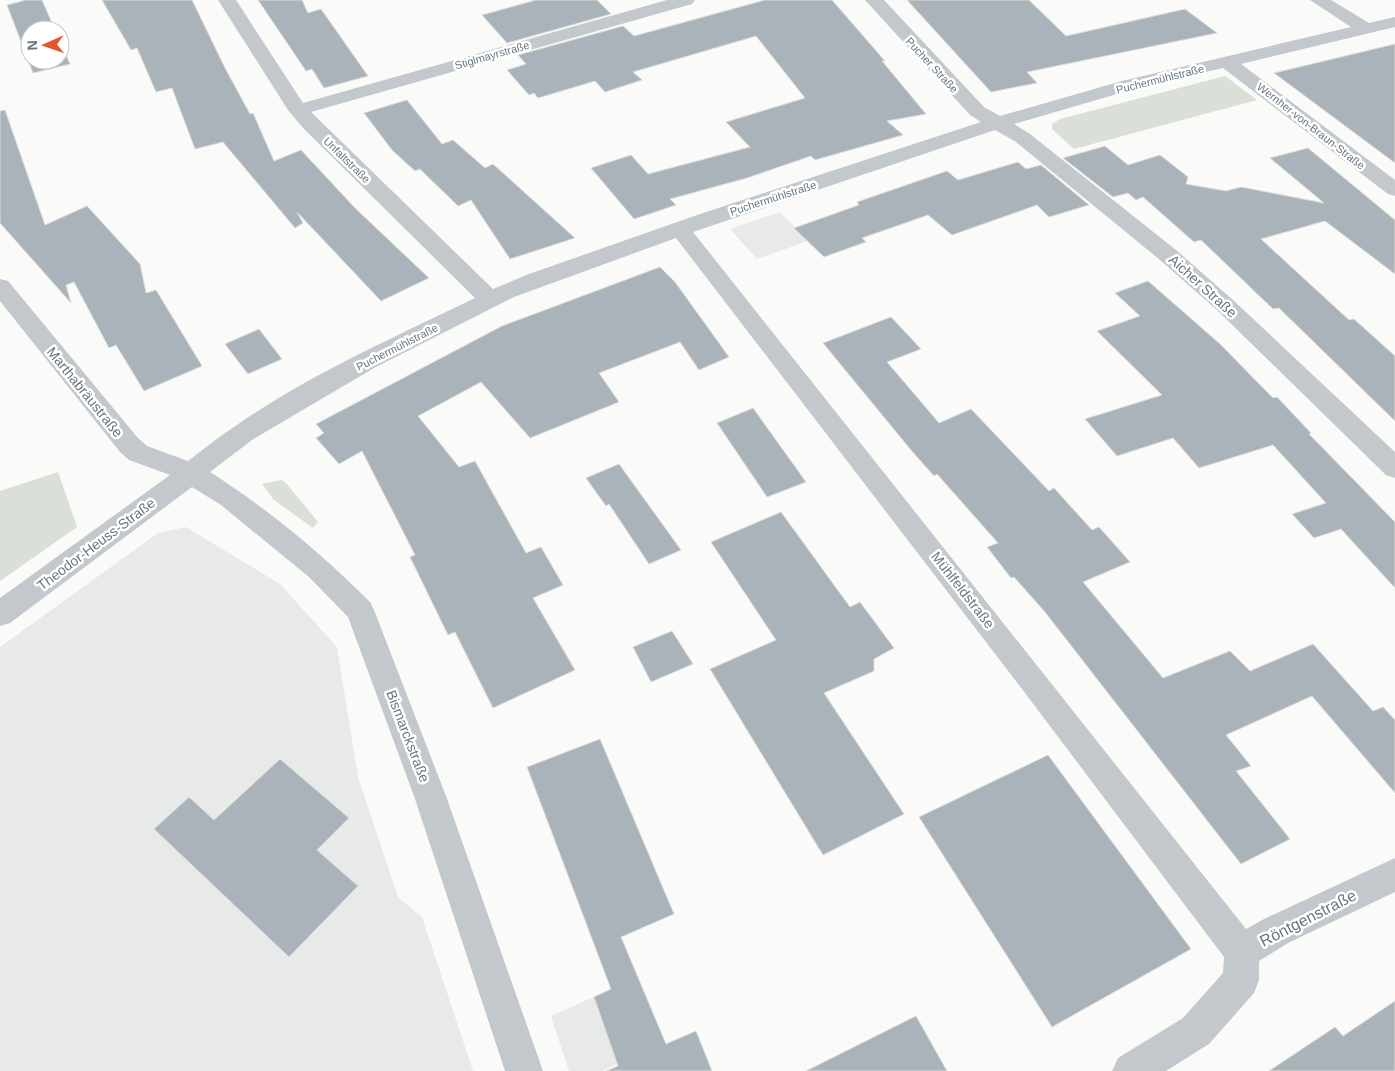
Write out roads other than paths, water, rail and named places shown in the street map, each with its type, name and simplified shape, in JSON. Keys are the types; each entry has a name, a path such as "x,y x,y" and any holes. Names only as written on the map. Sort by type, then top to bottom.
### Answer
{"street":[{"name":"Unfaltstraße","path":"227,0 298,110 310,124 490,300"},
{"name":"Stiglmayrstraße","path":"298,110 686,0"},
{"name":"Pucher Straße","path":"874,0 966,101 977,111 997,123"},
{"path":"1319,0 1366,29"},
{"name":"Puchermühlstraße","path":"190,472 243,433 298,399 490,300 537,279 997,123 1129,85 1395,22"},
{"name":"Wernher-von-Braun-Straße","path":"1227,62 1395,190"},
{"name":"Aicher Straße","path":"997,123 1023,138 1047,156 1168,255 1225,305 1395,468"},
{"name":"Mühlfeldstraße","path":"680,229 1016,657 1242,952"},
{"name":"Marthabräustraße","path":"0,286 129,445 138,453 190,472"},
{"name":"Theodor-Heuss-Straße","path":"0,614 125,524 190,472"},
{"name":"Bismarckstraße","path":"190,472 239,505 319,569 360,610 430,796 524,1071"},
{"name":"Röntgenstraße","path":"1242,952 1276,932 1395,875"},
{"path":"1131,1071 1196,1031 1241,980 1242,952"}]}
